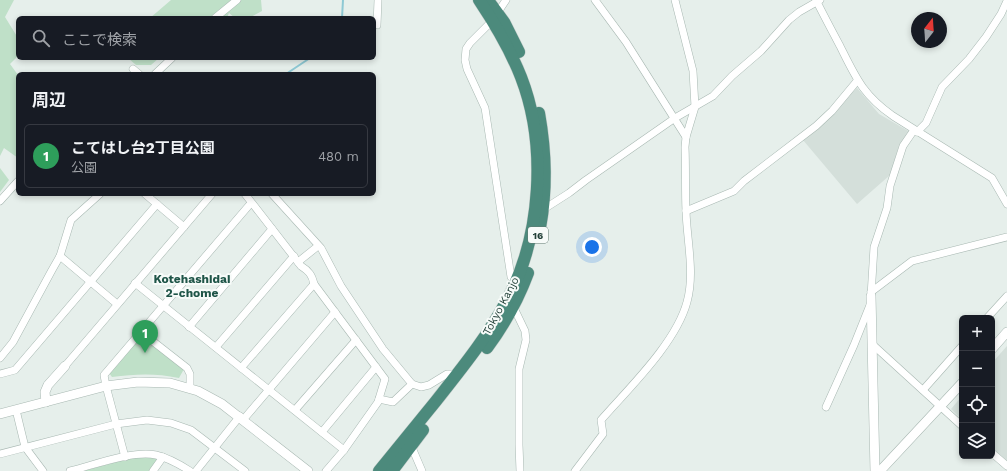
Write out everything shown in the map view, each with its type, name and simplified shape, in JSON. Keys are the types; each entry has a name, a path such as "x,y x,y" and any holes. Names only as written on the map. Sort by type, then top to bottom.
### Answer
{"highway":[{"name":"Tokyo Kanjo","path":"379,471 409,441 488,348 501,329 521,292 533,256 544,209 546,167 543,133 537,100 529,74 519,52 495,17 479,0"},
{"name":"Tokyo Kanjo","path":"392,471 409,441 484,340 508,299 524,259 533,226 537,175 535,139 530,105 521,78 489,0"}],"street":[{"path":"217,16 237,0"},
{"path":"377,25 378,0"},
{"path":"506,0 495,17 466,49 465,60 485,108 511,277 516,282"},
{"path":"595,0 626,42 686,137"},
{"path":"575,471 603,434 601,420 659,353 672,335 687,302 690,286 690,268 686,211 686,137 695,107 693,71 675,0"},
{"path":"544,209 675,118 713,96 732,76 761,51 789,20 799,12 818,1 857,81 868,96 879,107 992,178 1007,204"},
{"path":"875,471 871,296 874,247 887,208 890,186 903,146 916,131 926,123 942,87 969,59 1001,14 1007,1"},
{"path":"157,72 170,60"},
{"path":"133,69 137,72"},
{"path":"686,211 734,191 744,181 816,126 832,111 857,81"},
{"path":"0,201 16,183"},
{"path":"0,358 13,342 60,256 72,220 98,196"},
{"path":"147,196 184,227"},
{"path":"46,402 45,392 48,385 210,196"},
{"path":"246,196 301,266 308,270 313,276 314,284 385,379 379,399 344,450 326,471"},
{"path":"274,196 297,220 318,246 341,286 375,336 412,384 421,387 429,385 447,374 458,374"},
{"path":"125,456 104,375 251,203"},
{"path":"0,374 15,370 157,204"},
{"path":"189,326 272,229"},
{"path":"826,407 854,345 871,296 912,262 1007,237"},
{"path":"216,347 296,259 318,246"},
{"path":"60,256 118,304"},
{"path":"135,283 344,450"},
{"path":"242,368 314,284"},
{"path":"990,315 1007,296"},
{"path":"513,306 525,331 526,340 519,369 520,471"},
{"path":"196,471 335,312"},
{"path":"141,332 187,368 190,374 190,389"},
{"path":"995,346 1007,332"},
{"path":"295,410 356,340"},
{"path":"872,344 959,423"},
{"path":"923,390 959,349"},
{"path":"322,432 376,367"},
{"path":"0,414 106,386 138,382 170,383 198,391 222,404 308,471"},
{"path":"379,399 393,402 412,384"},
{"path":"880,471 959,386"},
{"path":"16,410 25,447 40,470"},
{"path":"0,454 116,424 147,420 171,423 191,430 242,470"},
{"path":"409,441 422,471"},
{"path":"70,471 135,454 149,454 163,457 176,462 190,471"},
{"path":"995,456 1007,466"},
{"path":"153,471 163,457"}],"shaded area":[{"path":"857,88 879,114 910,132 899,145 890,175 857,204 803,140"},
{"path":"1007,346 1007,462 995,451 995,360"},
{"path":"959,400 959,417 951,409"}],"green space":[{"path":"0,0 14,0 5,17 16,35 16,58 10,64 16,72 16,157 4,148 0,156"},
{"path":"171,0 261,0 262,11 253,16 233,16 229,13 228,16 152,16"},
{"path":"130,60 157,60 151,65 136,65"},
{"path":"0,168 9,180 0,192"},
{"path":"140,337 144,337 184,369 179,378 146,374 112,377 109,373"},
{"path":"131,458 157,458 158,462 150,471 83,471"}],"waterway":[{"path":"342,16 343,0"},
{"path":"289,72 307,60"}],"place":[{"name":"こてはし台2丁目公園","path":"145,353"}],"district":[{"name":"Kotehashidai 2-chome","path":"192,286"}]}
